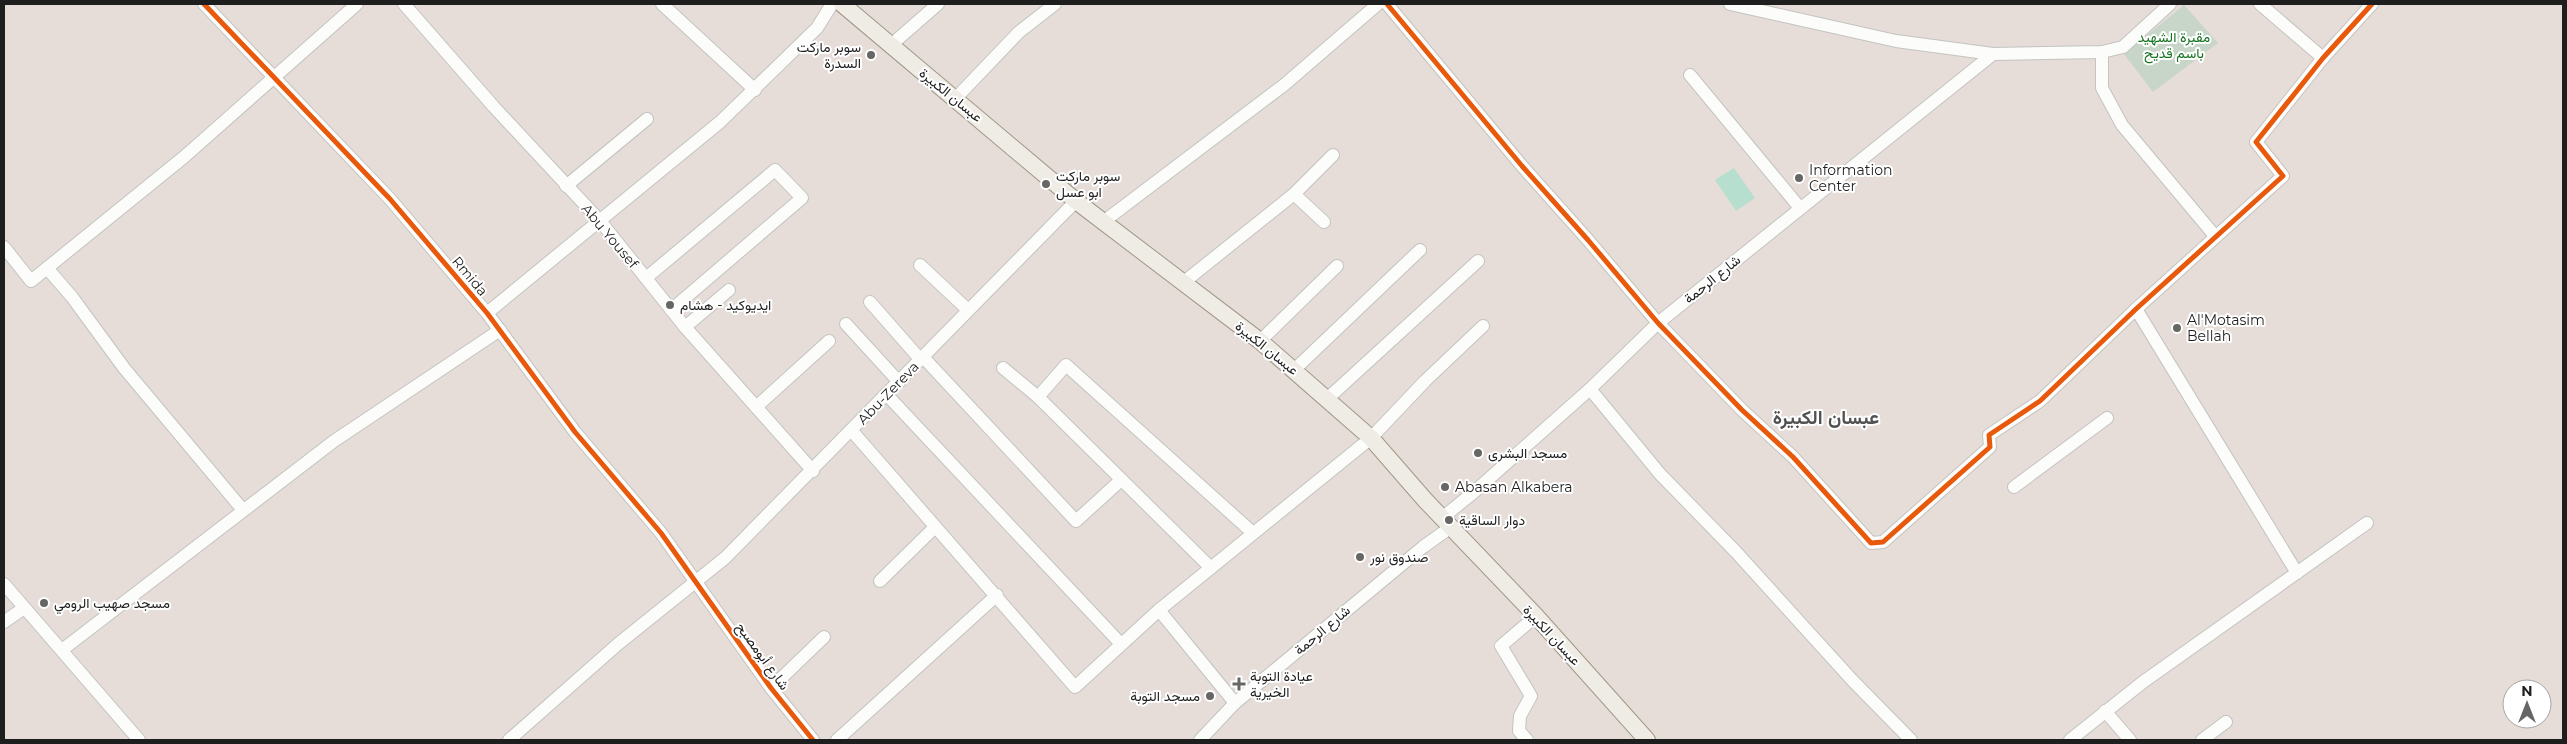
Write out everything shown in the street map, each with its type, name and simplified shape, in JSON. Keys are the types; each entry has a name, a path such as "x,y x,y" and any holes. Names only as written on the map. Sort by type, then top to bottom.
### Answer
{"main road":[{"name":"عبسان الكبيرة","path":"842,4 1076,201 1260,341 1371,438 1446,522 1536,616 1648,740"}],"street":[{"name":"Rmida","path":"204,4 275,76 390,199 487,313 575,432 661,533 697,582"},
{"path":"4,247 31,281 184,157 357,4"},
{"name":"Abu Yousef","path":"404,4 566,186 601,222 671,310 812,471"},
{"path":"662,4 756,90"},
{"path":"487,313 601,222 756,90 817,28 832,4"},
{"path":"891,45 938,4"},
{"path":"955,99 1019,32 1055,4"},
{"path":"1104,222 1284,85 1378,4"},
{"path":"1388,4 1522,166 1588,240 1658,324 1742,410 1794,457 1871,543 1883,542 1901,527 1990,447 1989,435 2040,401 2136,309 2283,176 2256,142 2323,58 2372,4"},
{"path":"1730,4 1896,41 1993,54 2102,52 2123,47 2170,4"},
{"path":"2260,4 2323,58"},
{"path":"2102,52 2102,88 2122,125 2215,236"},
{"name":"شارع الرحمة","path":"1200,740 1235,703 1423,547 1474,492 1590,390 1658,324 1993,54"},
{"path":"1690,75 1800,208"},
{"path":"566,186 647,119"},
{"path":"1184,282 1294,194 1334,155"},
{"path":"646,278 775,170 802,198 671,310"},
{"path":"1294,194 1324,222"},
{"name":"Abu-Zereva","path":"509,740 618,644 725,558 852,431 1076,201"},
{"path":"1294,370 1420,250"},
{"path":"1327,399 1478,261"},
{"path":"920,265 968,310"},
{"path":"1260,341 1337,266"},
{"path":"47,268 72,297 124,368 243,510"},
{"path":"685,326 728,290"},
{"path":"870,302 1076,521 1121,480"},
{"path":"2136,309 2297,573"},
{"path":"846,324 899,382"},
{"path":"852,431 997,595 1075,687 1160,610 1371,438 1425,381 1483,326"},
{"path":"62,650 334,441 500,330"},
{"path":"756,407 828,341"},
{"path":"1038,397 1066,365 1253,533"},
{"path":"1003,368 1038,397 1211,568"},
{"path":"1590,390 1660,474 1736,552 1853,681 1911,740"},
{"path":"887,394 1121,644"},
{"path":"2014,486 2106,418"},
{"path":"2070,740 2105,711 2366,523"},
{"path":"880,580 935,527"},
{"name":"شارع أبومصبح","path":"697,582 771,688 813,740"},
{"path":"4,584 139,740"},
{"path":"837,740 997,595"},
{"path":"4,622 24,608"},
{"path":"1160,610 1235,703"},
{"path":"1527,740 1519,731 1520,716 1531,696 1501,646 1536,616"},
{"path":"771,688 824,637"},
{"path":"2105,711 2130,740"},
{"path":"2202,740 2226,722"}],"shaded area":[{"path":"4,4 2563,4 2563,740 4,740"}],"green space":[{"name":"مقبرة الشهيد باسم قديح","path":"2184,5 2218,43 2153,92 2124,54"},
{"path":"1734,168 1755,198 1736,211 1715,180"}],"cycle path":[{"path":"204,4 390,199 487,313 575,432 661,533 771,688 813,740"},
{"path":"1387,4 1522,166 1658,323 1742,410 1793,457 1871,543 1883,542 1990,447 1989,435 2040,401 2136,309 2283,176 2256,142 2323,58 2372,4"}],"place":[{"name":"سوبر ماركت السدرة","path":"871,55"},
{"name":"Information Center","path":"1799,178"},
{"name":"سوبر ماركت ابو عسل","path":"1046,184"},
{"name":"ايديوكيد - هشام","path":"670,305"},
{"name":"Al'Motasim Bellah","path":"2177,328"},
{"name":"مسجد البشرى","path":"1478,453"},
{"name":"Abasan Alkabera","path":"1445,487"},
{"name":"دوار الساقية","path":"1449,520"},
{"name":"صندوق نور","path":"1360,557"},
{"name":"مسجد صهيب الرومي","path":"44,603"},
{"name":"عيادة التوبة الخيرية","path":"1239,684"},
{"name":"مسجد التوبة","path":"1210,696"}],"district":[{"name":"عبسان الكبيرة","path":"1826,417"}]}
